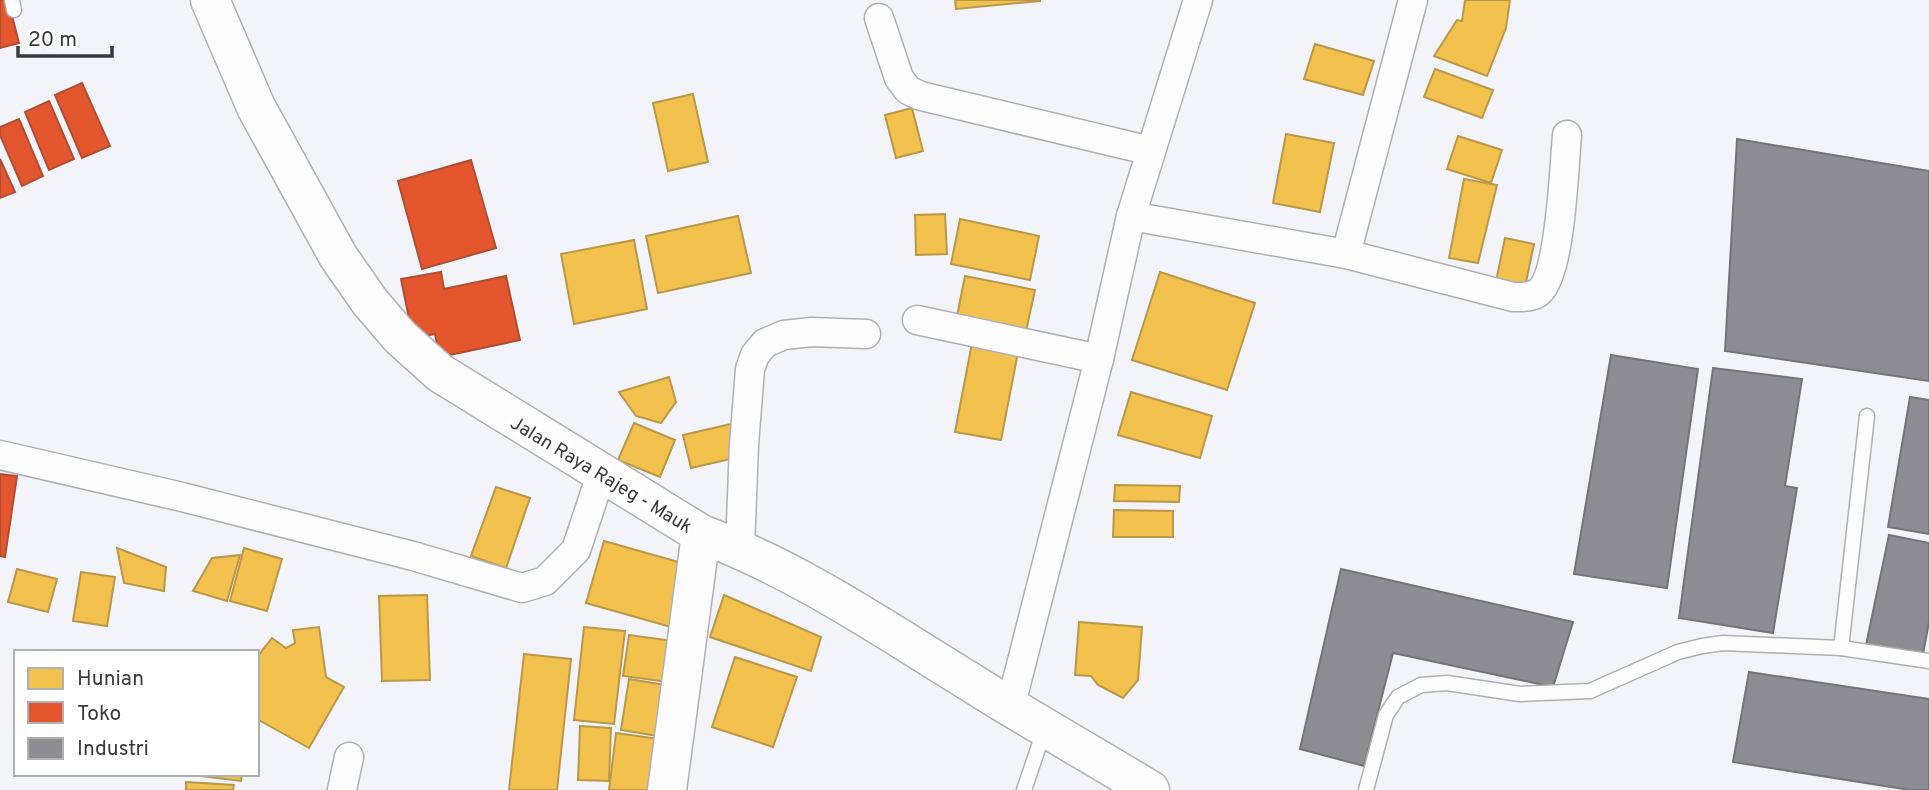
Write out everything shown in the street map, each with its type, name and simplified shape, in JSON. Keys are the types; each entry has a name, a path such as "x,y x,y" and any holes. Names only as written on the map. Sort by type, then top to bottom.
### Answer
{"main road":[{"name":"Jalan Raya Rajeg - Mauk","path":"210,0 256,107 338,256 370,302 400,337 440,373 701,534 740,548 852,608 1010,708 1150,790"},
{"path":"667,790 701,534"}],"street":[{"path":"1010,708 1099,359 1131,216 1198,0"},
{"path":"1346,254 1413,0"},
{"path":"879,18 899,78 908,90 914,93 1151,151"},
{"path":"1131,216 1346,254 1513,297 1531,297 1548,281 1556,243 1566,135"},
{"path":"917,320 1099,359"},
{"path":"740,548 745,433 750,369 755,355 765,343 784,335 812,332 866,334"},
{"path":"0,455 400,552 522,588 545,582 576,550 602,472"},
{"path":"342,790 349,757"}],"lane":[{"path":"1841,648 1867,416"},
{"path":"1366,790 1386,715 1398,697 1421,685 1447,683 1520,694 1590,691 1678,652 1723,643 1841,648 1929,661"},
{"path":"1024,790 1045,727"}],"building: Hunian":[{"path":"955,0 1040,0 1040,1 956,9"},
{"path":"1465,0 1510,0 1506,28 1487,76 1434,56 1457,20 1462,21"},
{"path":"1315,44 1374,61 1363,95 1304,79"},
{"path":"1435,69 1493,90 1482,118 1424,97"},
{"path":"693,94 708,162 668,171 653,103"},
{"path":"912,108 923,151 896,158 885,115"},
{"path":"1286,134 1334,143 1320,212 1273,203"},
{"path":"1458,136 1502,150 1491,183 1447,169"},
{"path":"1464,179 1497,185 1478,263 1449,258"},
{"path":"945,214 947,254 916,255 915,215"},
{"path":"738,216 751,273 658,293 646,236"},
{"path":"960,219 1039,236 1030,280 951,264"},
{"path":"1505,238 1534,244 1524,292 1495,286"},
{"path":"634,240 647,309 574,324 561,254"},
{"path":"1160,272 1255,303 1227,390 1132,360"},
{"path":"965,276 1035,290 1026,331 957,316"},
{"path":"973,338 1019,347 1001,440 955,432"},
{"path":"669,377 676,402 661,423 636,416 619,392"},
{"path":"1131,392 1212,416 1200,458 1118,435"},
{"path":"634,423 675,440 660,477 618,460"},
{"path":"731,424 739,457 691,468 683,435"},
{"path":"1115,485 1180,486 1179,502 1114,501"},
{"path":"496,487 530,498 506,568 471,556"},
{"path":"1114,510 1173,511 1173,537 1113,537"},
{"path":"604,541 689,565 671,627 586,603"},
{"path":"117,548 166,567 164,591 124,583"},
{"path":"244,548 282,559 267,611 230,601"},
{"path":"240,555 227,601 193,591 212,558"},
{"path":"17,569 57,579 48,612 8,602"},
{"path":"81,572 115,577 107,626 73,621"},
{"path":"427,595 430,680 382,681 379,596"},
{"path":"724,595 821,637 811,671 710,637"},
{"path":"1079,622 1142,627 1138,680 1123,698 1098,685 1091,676 1075,675"},
{"path":"319,627 326,677 344,687 309,748 259,720 259,654 272,638 286,648 295,643 293,630"},
{"path":"584,627 625,631 614,724 574,720"},
{"path":"629,635 681,642 675,683 623,676"},
{"path":"524,654 571,659 557,790 509,790"},
{"path":"735,657 797,677 773,747 712,727"},
{"path":"629,679 678,687 670,738 621,730"},
{"path":"580,726 611,728 609,781 578,780"},
{"path":"616,733 667,740 661,790 609,790"},
{"path":"200,776 242,776 241,781"},
{"path":"186,782 234,785 233,790 186,790"}],"building: Toko":[{"path":"0,0 8,0 19,43 0,48"},
{"path":"82,83 110,146 82,158 55,95"},
{"path":"49,101 74,159 49,170 25,112"},
{"path":"19,119 43,176 22,186 0,135 0,127"},
{"path":"0,159 15,192 0,198"},
{"path":"471,160 496,248 422,269 398,181"},
{"path":"441,272 444,289 506,276 520,340 440,357 435,334 413,338 401,279"},
{"path":"0,474 17,476 5,557 0,556"}],"building: Industri":[{"path":"1737,139 1929,171 1929,381 1725,351"},
{"path":"1611,355 1698,369 1667,588 1574,574"},
{"path":"1713,368 1802,379 1785,486 1797,488 1773,633 1679,618"},
{"path":"1910,397 1929,400 1929,534 1888,527"},
{"path":"1889,535 1929,543 1929,622 1923,654 1866,645"},
{"path":"1341,569 1573,622 1553,687 1393,653 1364,766 1300,749"},
{"path":"1749,672 1929,699 1929,790 1910,790 1733,762"}]}
